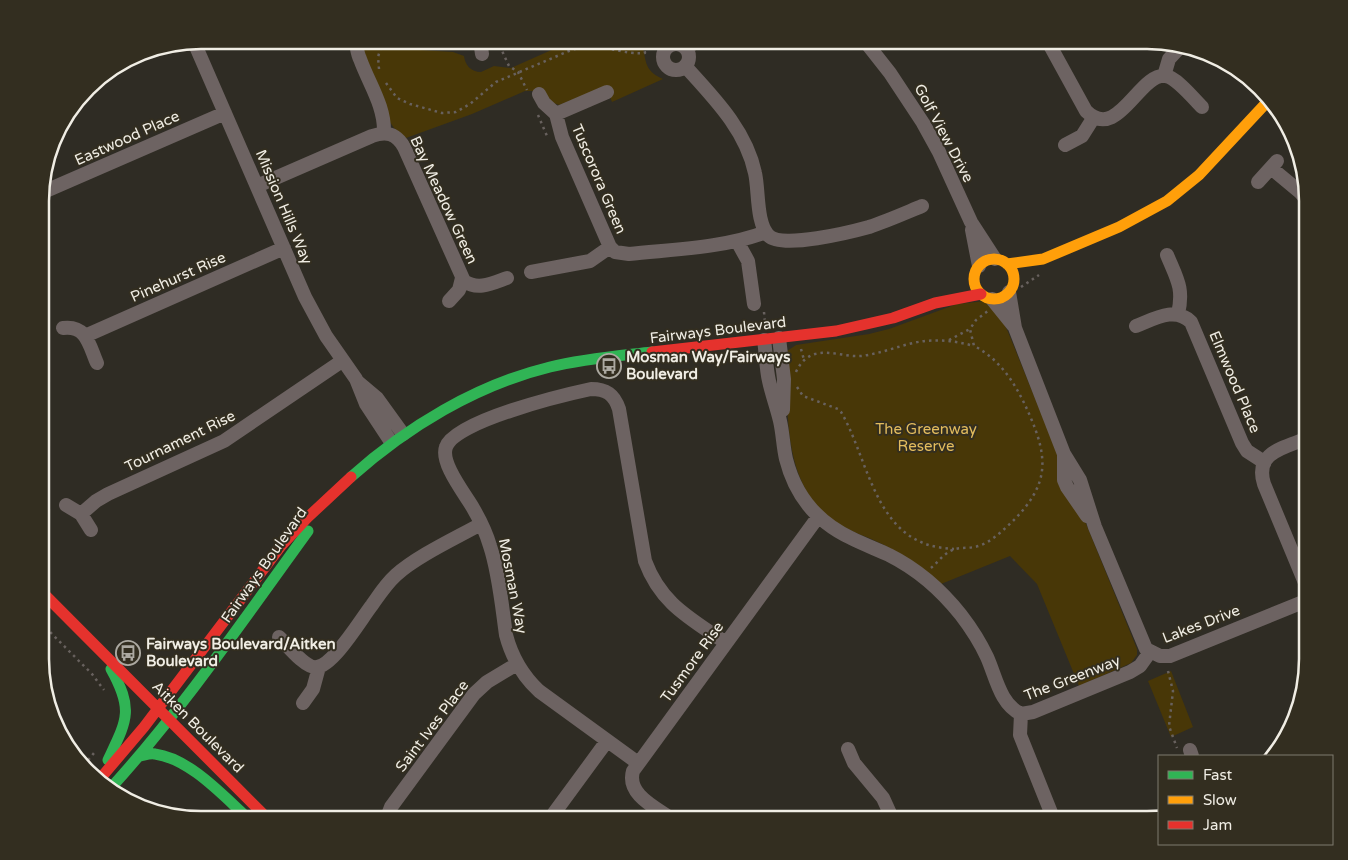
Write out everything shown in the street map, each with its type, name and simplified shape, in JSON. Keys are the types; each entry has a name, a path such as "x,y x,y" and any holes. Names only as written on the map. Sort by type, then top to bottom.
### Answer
{"street":[{"name":"Mission Hills Way","path":"197,49 305,297 342,361 356,380 377,398 403,434"},
{"path":"257,186 372,136 384,133 381,110 357,49"},
{"path":"481,49 482,54"},
{"path":"662,49 665,65 673,70 682,69 686,66 689,59 686,49"},
{"name":"Golf View Drive","path":"871,49 890,73 923,123 971,222 1001,261"},
{"path":"1052,49 1082,105 1094,117 1101,119 1115,115 1152,80 1164,76 1174,80 1202,107"},
{"path":"1164,76 1169,59 1176,52"},
{"path":"686,66 734,124 748,147 756,177 761,221 766,232 774,240 782,241 830,236 868,227 922,206"},
{"name":"Tuscorora Green","path":"556,114 607,92"},
{"name":"Tuscorora Green","path":"535,99 544,103 556,114 562,137 610,247 615,252 630,254 737,241 766,232"},
{"name":"Fairways Boulevard","path":"102,774 144,727 302,522 364,464 391,442 449,406 503,382 538,370 596,359 836,331 870,324 935,303 1001,296 1043,259 1119,227 1167,201 1199,175 1265,105"},
{"name":"Eastwood Place","path":"50,189 225,113"},
{"path":"1065,145 1082,136 1094,117"},
{"name":"Bay Meadow Green","path":"384,133 396,137 404,147 462,278 468,284 478,286 507,278"},
{"path":"1258,182 1274,164 1299,191"},
{"name":"Golf View Drive","path":"971,222 977,272"},
{"path":"737,241 748,261 754,304"},
{"path":"531,272 590,261 610,247"},
{"name":"Pinehurst Rise","path":"85,336 284,248"},
{"path":"1136,326 1167,314 1178,314 1182,299 1181,290 1167,254"},
{"name":"Fairways Boulevard","path":"935,303 977,272 984,262 1043,259"},
{"path":"977,272 975,284 1001,296 1011,268 1001,261"},
{"name":"Bay Meadow Green","path":"449,301 459,290 462,278"},
{"name":"Lakes Drive","path":"1001,296 1064,454 1064,480 1067,488 1095,527 1143,642 1150,652 1160,656 1170,656 1299,604"},
{"name":"Elmwood Place","path":"1178,314 1187,318 1194,328 1242,443 1248,451 1264,462"},
{"path":"63,328 76,328 85,336 97,363"},
{"name":"The Greenway","path":"779,338 784,379 783,436"},
{"name":"The Greenway","path":"764,340 769,381 783,436 785,456 794,483 802,497 818,517 844,535 891,556 937,588 962,616 982,646 1006,703 1014,711 1021,714 1033,712 1130,672 1140,666 1150,652"},
{"name":"Tournament Rise","path":"81,514 96,501 108,494 204,452 240,432 342,361"},
{"name":"Mission Hills Way","path":"356,380 366,404 391,442"},
{"name":"Mosman Way","path":"638,763 539,691 517,664 506,635 491,547 481,524 446,461 445,448 453,437 497,416 535,402 591,389 607,391 612,395 619,409 645,561 649,573 665,598 726,643"},
{"path":"1299,442 1275,452 1264,462 1261,473 1299,568"},
{"name":"Fairways Boulevard","path":"114,784 140,756 270,585 330,497"},
{"path":"66,505 81,514 91,530"},
{"name":"Tusmore Rise","path":"661,811 636,792 633,786 632,775 638,763 818,517"},
{"path":"279,637 306,664 319,667 331,659 396,575 420,558 481,524"},
{"path":"258,577 270,585"},
{"name":"Aitken Boulevard","path":"49,599 260,811"},
{"path":"101,651 121,688 125,698 126,710 120,732 101,773"},
{"name":"Saint Ives Place","path":"390,811 474,694 486,682 517,664"},
{"path":"303,703 313,689 319,667"},
{"path":"1021,714 1020,735 1050,811"},
{"path":"557,811 608,741"},
{"path":"848,749 854,763 883,798 889,811"},
{"path":"140,756 145,753 157,754 192,769 240,811"}],"path":[{"path":"380,49 378,57 380,72"},
{"path":"501,49 509,66 518,72 535,99 550,143"},
{"path":"383,78 394,95 402,101 429,110 450,113 465,108 491,85 575,49"},
{"path":"609,49 626,53 645,53 644,49"},
{"path":"946,340 970,329 1001,296 1018,299 1019,289 1046,272"},
{"path":"970,329 974,346"},
{"path":"796,377 796,370 804,360 817,354 860,356 923,341 946,340 974,346 984,351 996,362 1019,392 1032,420 1042,459 1042,473 1038,489 1031,501 1004,530 982,545 974,548 954,549 931,546 920,542 909,536 892,521 882,505 841,412 838,409 803,396 797,389 796,384"},
{"path":"923,577 943,556 954,549"},
{"path":"49,632 92,674 107,694"},
{"path":"1168,671 1173,691 1169,726 1186,752"}],"green space":[{"path":"364,49 421,49 453,52 464,56 469,67 474,71 481,72 494,66 511,68 554,49 643,49 648,68 656,76 663,79 612,102 606,87 559,105 551,102 543,91 525,91 472,114 406,138 390,122"},
{"name":"The Greenway Reserve","path":"986,301 1000,315 1008,332 1137,649 1137,655 1131,663 1079,686 1037,584 1010,556 941,584 898,553 830,518 814,503 803,484 795,464 788,418 787,351 796,345 869,334 889,329 957,304"},
{"path":"1171,671 1193,727 1171,737 1148,681"}],"traffic: fast":[{"path":"351,477 395,441 419,425 469,397 496,385 522,375 562,364 652,352"},
{"path":"114,784 187,696 308,531"},
{"path":"108,760 120,735 125,715 123,695 111,669"},
{"path":"140,756 155,754 181,763 206,780 240,811"}],"traffic: slow":[{"path":"1007,264 1043,259 1119,227 1167,201 1199,175 1265,105"},
{"path":"994,259 1008,265 1014,279 1008,293 994,299 980,293 974,279 980,265 994,259"}],"traffic: jam":[{"path":"652,352 836,331 893,318 935,303 981,294"},
{"path":"103,775 144,727 281,546 307,518 351,477"},
{"path":"49,599 260,811"}],"place":[{"name":"Mosman Way/Fairways Boulevard","path":"609,366"},
{"name":"Fairways Boulevard/Aitken Boulevard","path":"128,653"}]}
